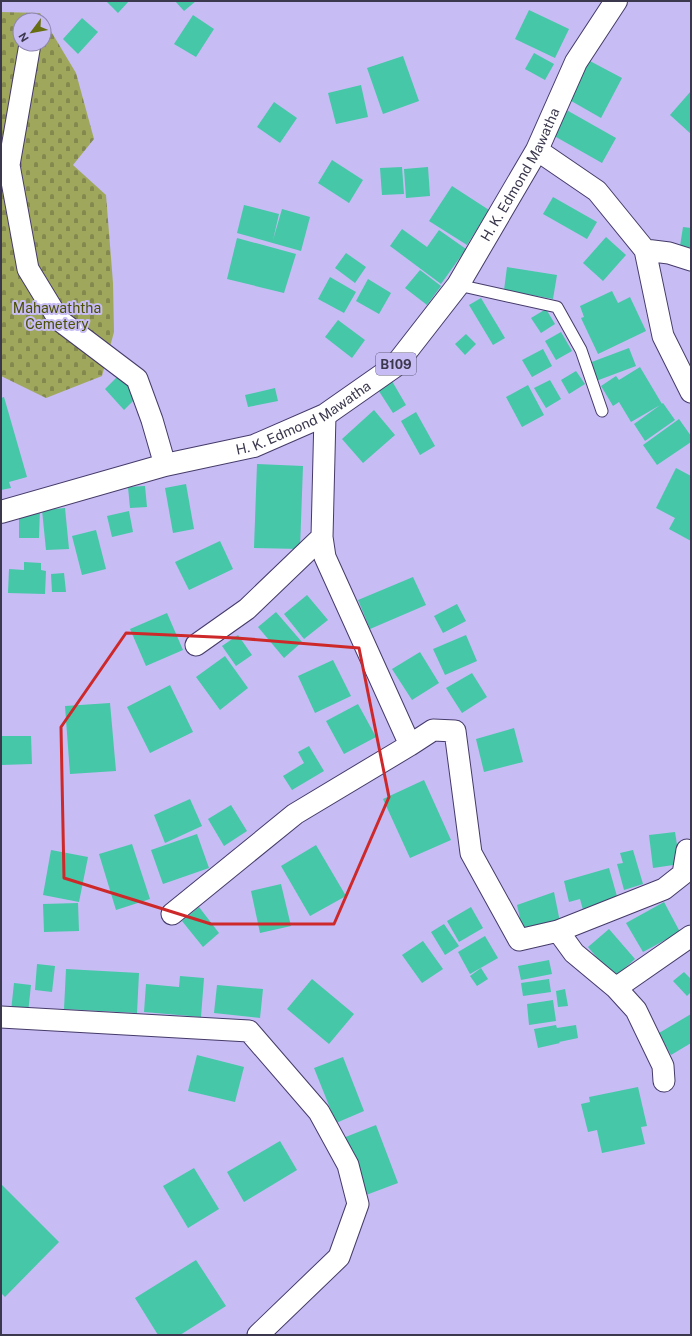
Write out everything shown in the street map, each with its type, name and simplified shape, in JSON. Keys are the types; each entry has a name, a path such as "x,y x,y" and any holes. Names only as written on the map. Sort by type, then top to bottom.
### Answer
{"main road":[{"name":"H. K. Edmond Mawatha","path":"1,512 165,465 254,446 325,415 395,366 458,285 537,150 576,62 616,1"}],"street":[{"path":"29,52 9,165 28,269 59,320 137,379 152,420 165,465"},
{"path":"537,150 597,191 645,250 663,336 691,392"},
{"path":"645,250 691,260"},
{"path":"325,415 322,537 325,557 410,745"},
{"path":"196,645 247,609 322,537"},
{"path":"172,914 295,814 433,730 455,731 471,853 519,940 558,931 664,889 683,874 688,850"},
{"path":"558,931 574,953 616,988 636,1010 663,1066 664,1081"},
{"path":"616,988 691,936"},
{"path":"1,1017 249,1032 320,1112 348,1165 358,1204 339,1257 258,1335"}],"lane":[{"path":"458,285 557,307 581,350 602,412"}],"highlighted area":[{"path":"126,633 236,638 359,648 389,797 334,924 211,924 64,878 61,727"}],"green space":[{"name":"Mahawaththa Cemetery","path":"1,12 12,12 12,52 52,52 52,33 76,73 94,139 73,165 106,195 113,283 114,332 102,376 46,398 1,376"}],"building":[{"path":"106,1 129,1 118,13"},
{"path":"175,1 196,1 184,11"},
{"path":"529,10 569,29 555,58 515,39"},
{"path":"193,15 214,29 196,57 174,44"},
{"path":"82,18 98,32 78,54 63,39"},
{"path":"534,53 554,64 545,80 525,69"},
{"path":"403,56 419,101 383,114 367,68"},
{"path":"588,60 622,78 601,118 566,98"},
{"path":"361,85 368,117 336,124 328,93"},
{"path":"691,91 691,134 670,115"},
{"path":"274,102 297,118 280,143 257,127"},
{"path":"563,108 616,138 602,163 549,133"},
{"path":"332,160 363,180 349,203 318,183"},
{"path":"402,167 404,194 382,195 380,168"},
{"path":"428,167 430,196 406,198 404,169"},
{"path":"452,186 489,210 467,245 429,221"},
{"path":"553,197 597,222 587,239 543,214"},
{"path":"244,205 279,214 273,240 282,209 310,217 301,251 237,233"},
{"path":"683,227 691,228 691,249 680,246"},
{"path":"402,229 427,247 439,230 466,249 441,284 390,246"},
{"path":"606,237 626,255 603,281 583,263"},
{"path":"237,238 296,254 284,293 227,279"},
{"path":"346,253 366,267 355,283 335,268"},
{"path":"507,267 557,275 553,299 504,290"},
{"path":"420,270 441,286 427,305 405,288"},
{"path":"330,277 356,292 344,313 318,299"},
{"path":"368,279 391,293 379,314 356,301"},
{"path":"612,291 618,303 630,297 646,331 598,354 581,318 584,317 580,306"},
{"path":"481,298 505,338 493,345 469,305"},
{"path":"546,309 555,324 541,333 531,318"},
{"path":"338,320 365,340 352,358 325,337"},
{"path":"561,332 572,351 556,360 545,341"},
{"path":"466,334 476,344 465,355 455,344"},
{"path":"629,348 636,366 596,381 589,363"},
{"path":"543,349 552,366 532,377 522,360"},
{"path":"640,367 662,404 631,422 619,402 613,406 601,386 616,376 619,380"},
{"path":"576,371 585,384 569,394 561,380"},
{"path":"120,374 139,395 124,410 105,389"},
{"path":"389,376 406,405 393,413 375,385"},
{"path":"550,380 561,399 546,408 534,388"},
{"path":"528,385 544,415 522,427 506,397"},
{"path":"275,388 278,401 248,407 245,395"},
{"path":"4,397 27,477 9,482 11,488 1,490 1,398"},
{"path":"663,403 675,420 645,441 634,424"},
{"path":"374,410 395,435 363,463 342,439"},
{"path":"416,412 435,446 420,455 401,421"},
{"path":"679,419 691,436 691,442 657,465 643,445"},
{"path":"257,464 303,466 300,549 254,548"},
{"path":"676,468 691,476 691,541 669,529 675,518 656,508"},
{"path":"186,484 194,529 173,533 165,488"},
{"path":"145,486 147,507 130,508 128,487"},
{"path":"19,508 40,509 39,538 19,538"},
{"path":"65,508 69,549 46,550 42,510"},
{"path":"129,511 133,532 112,537 107,516"},
{"path":"96,530 106,569 82,575 72,536"},
{"path":"220,541 233,569 189,590 175,562"},
{"path":"24,562 41,563 41,570 46,571 45,594 8,593 9,569 24,570"},
{"path":"64,573 66,592 52,592 51,574"},
{"path":"413,577 426,605 370,629 358,600"},
{"path":"307,595 328,620 304,639 284,614"},
{"path":"457,604 466,621 443,633 434,616"},
{"path":"276,612 302,642 284,658 258,627"},
{"path":"167,613 183,650 146,666 130,629"},
{"path":"238,635 252,655 236,666 222,646"},
{"path":"466,635 477,661 445,675 433,649"},
{"path":"420,652 439,683 412,700 392,669"},
{"path":"225,656 248,688 220,710 196,677"},
{"path":"333,660 351,696 315,713 298,676"},
{"path":"472,673 487,697 462,713 446,688"},
{"path":"170,685 193,732 150,753 127,707"},
{"path":"110,703 116,771 70,774 65,706"},
{"path":"358,704 376,737 344,754 326,721"},
{"path":"514,728 523,762 484,772 476,739"},
{"path":"1,736 31,736 32,764 1,765"},
{"path":"309,746 324,771 292,790 283,776 304,763 298,752"},
{"path":"424,780 451,840 410,858 383,799"},
{"path":"190,799 202,826 165,843 154,815"},
{"path":"231,805 247,831 224,846 208,819"},
{"path":"675,832 680,864 653,868 649,835"},
{"path":"197,834 209,868 163,884 151,850"},
{"path":"132,844 150,899 116,910 99,854"},
{"path":"316,845 346,896 310,916 281,866"},
{"path":"51,850 88,857 79,902 43,895"},
{"path":"633,850 643,884 624,890 617,864 623,863 620,853"},
{"path":"609,868 620,907 585,917 580,899 569,902 564,881"},
{"path":"281,884 291,926 260,933 251,891"},
{"path":"554,892 560,922 523,931 517,905"},
{"path":"664,902 680,932 643,952 626,923"},
{"path":"78,903 79,931 44,932 43,904"},
{"path":"199,907 219,933 203,947 182,921"},
{"path":"471,907 483,928 459,942 447,921"},
{"path":"444,924 459,946 445,955 431,932"},
{"path":"609,929 635,959 614,978 588,947"},
{"path":"485,936 498,958 470,974 458,952"},
{"path":"423,941 443,969 422,983 402,955"},
{"path":"549,960 552,974 521,980 518,966"},
{"path":"37,964 55,966 52,992 35,990"},
{"path":"481,968 488,979 477,986 470,976"},
{"path":"66,969 139,973 137,1013 64,1009"},
{"path":"684,972 691,979 691,992 687,996 673,981"},
{"path":"180,976 204,978 201,1017 144,1012 146,984 179,987"},
{"path":"312,979 354,1014 329,1044 287,1009"},
{"path":"549,979 551,992 523,996 521,983"},
{"path":"14,983 31,985 28,1013 11,1011"},
{"path":"217,985 263,989 260,1018 214,1013"},
{"path":"565,989 568,1006 558,1007 556,991"},
{"path":"553,1000 556,1021 529,1025 527,1004"},
{"path":"691,1014 691,1043 671,1055 659,1033"},
{"path":"556,1025 557,1028 576,1025 578,1038 538,1048 534,1029"},
{"path":"197,1055 244,1067 235,1102 188,1091"},
{"path":"343,1057 364,1111 336,1123 314,1068"},
{"path":"638,1087 647,1126 641,1127 645,1144 602,1153 597,1130 588,1132 581,1104 590,1102 589,1097"},
{"path":"376,1125 398,1183 366,1195 343,1138"},
{"path":"280,1141 297,1170 244,1202 227,1172"},
{"path":"194,1168 219,1209 188,1228 163,1186"},
{"path":"1,1184 59,1242 5,1297 1,1293"},
{"path":"196,1260 226,1306 180,1335 158,1335 135,1298"}]}
